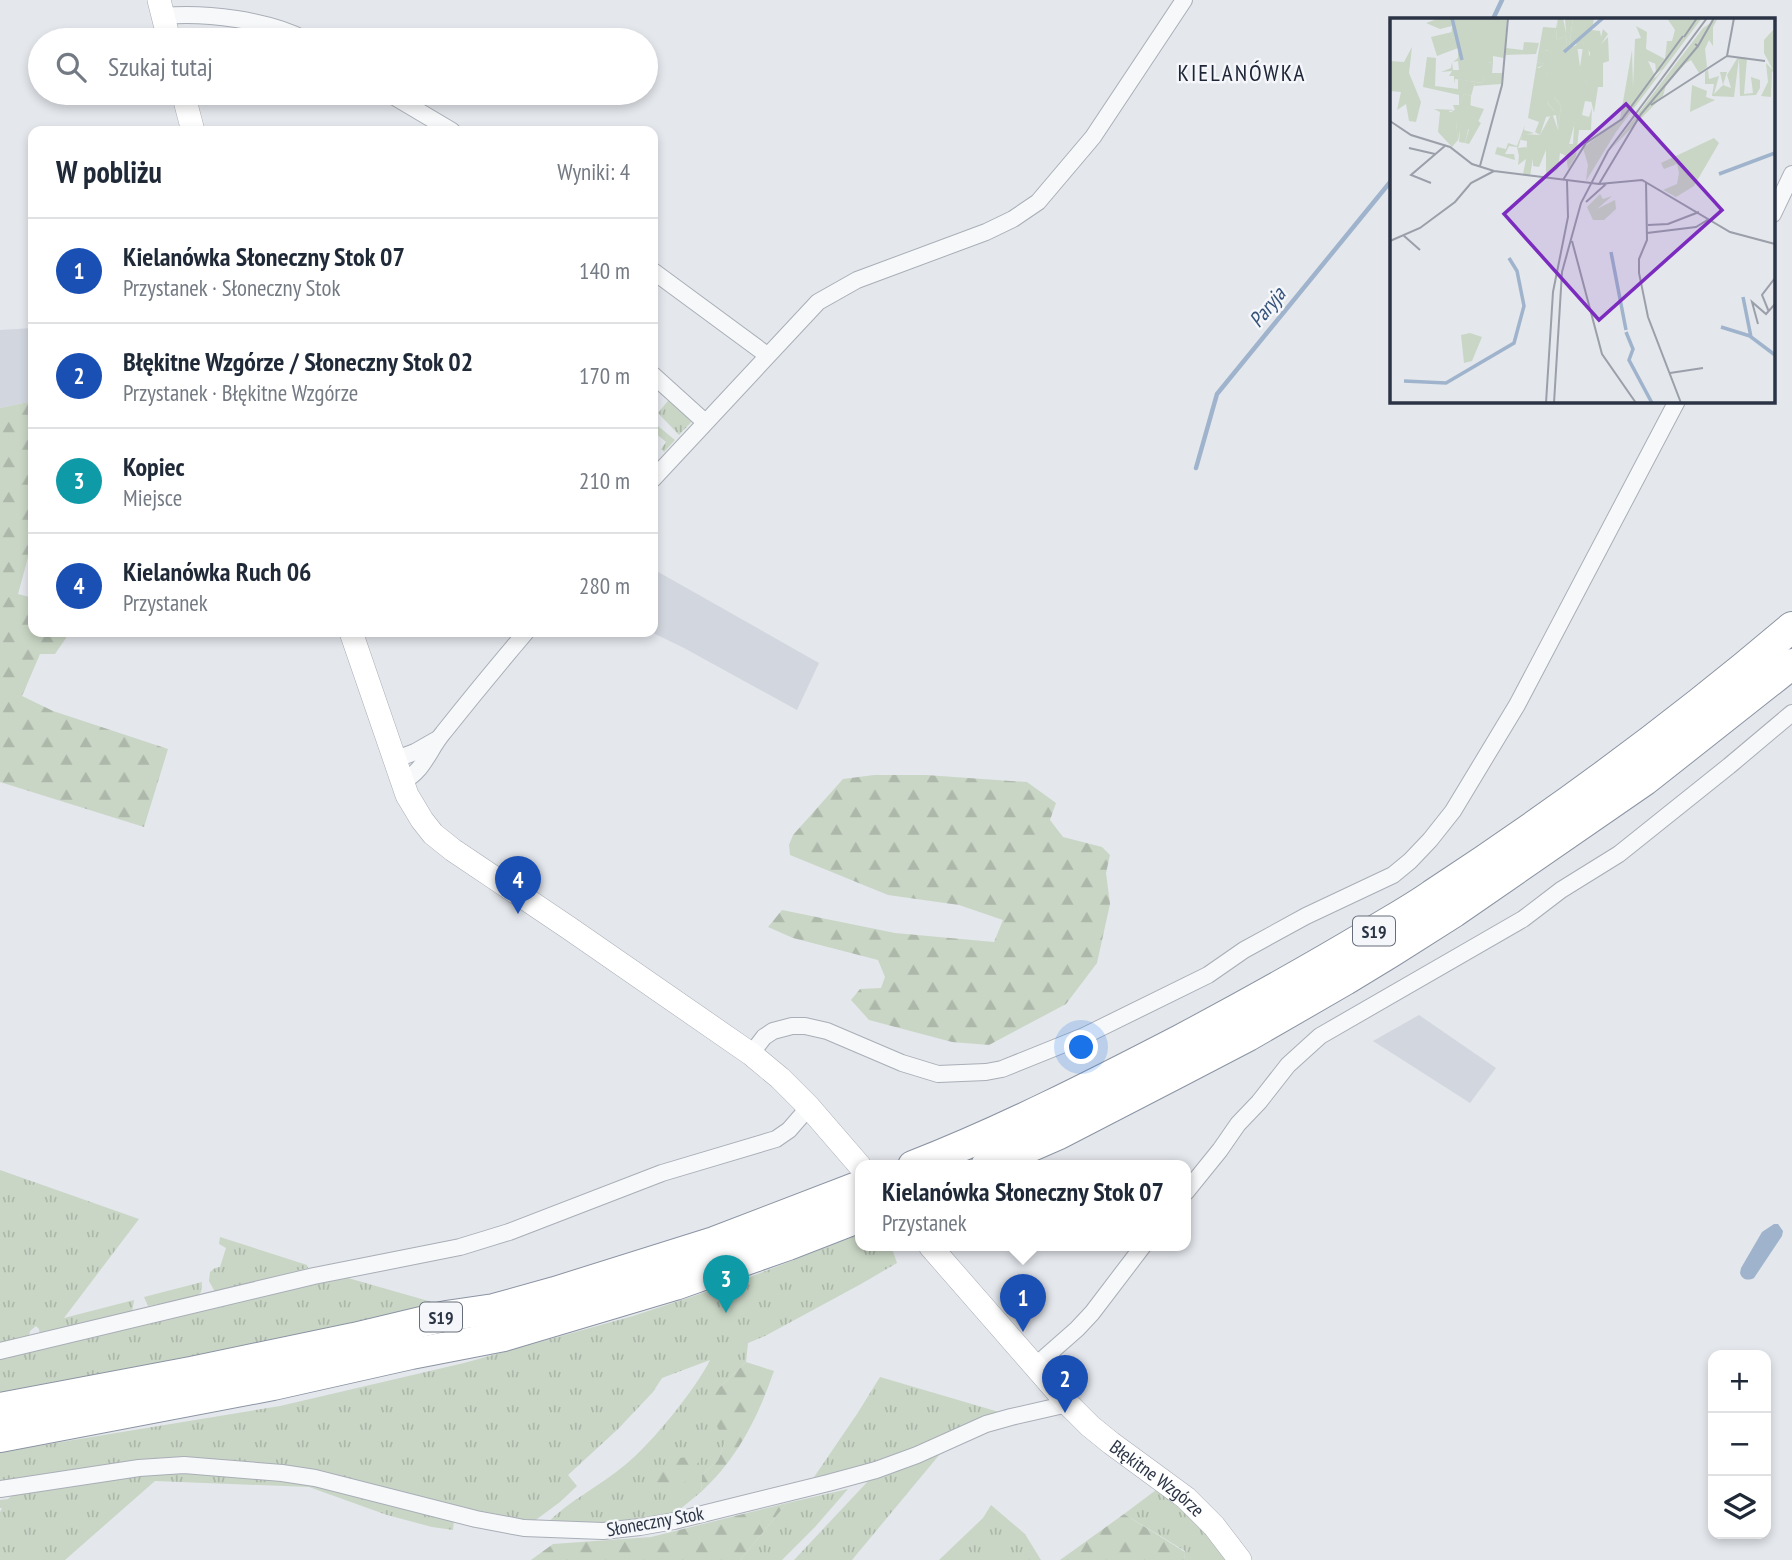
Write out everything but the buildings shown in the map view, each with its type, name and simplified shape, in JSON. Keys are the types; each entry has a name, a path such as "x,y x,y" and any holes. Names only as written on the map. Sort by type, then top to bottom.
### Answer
{"highway":[{"name":"S19","path":"927,1160 1016,1122 1157,1052 1287,983 1431,897 1647,744 1792,627"},
{"name":"S19","path":"1000,1160 1059,1134 1248,1036 1444,919 1645,780 1792,664"},
{"name":"S19","path":"0,1408 191,1372 446,1316 494,1309 703,1246 855,1188"},
{"name":"S19","path":"0,1437 273,1385 504,1336 675,1284 855,1219"}],"street":[{"path":"658,474 818,302 857,280 986,232 1013,219 1038,202 1094,137 1184,0"},
{"path":"161,8 166,28"},
{"path":"161,8 177,14 220,15 273,28"},
{"path":"186,105 192,126"},
{"path":"408,105 444,126"},
{"path":"1774,212 1792,174"},
{"path":"658,275 767,355"},
{"path":"658,380 705,422"},
{"path":"751,1054 773,1031 805,1026 827,1031 902,1063 938,1074 1002,1069 1084,1036 1208,975 1244,950 1306,916 1393,875 1430,840 1453,811 1517,705 1676,402"},
{"path":"353,637 407,795 433,834 751,1054 809,1107 855,1160"},
{"path":"398,771 414,776 438,739 522,637"},
{"path":"1191,1186 1288,1065 1320,1037 1523,919 1561,890 1619,854 1792,713"},
{"path":"398,771 415,752 438,739"},
{"path":"0,1350 302,1279 415,1257 509,1232 662,1173 776,1139 789,1130 809,1107"},
{"name":"Błękitne Wzgórze","path":"934,1251 1068,1404 1111,1443 1186,1498 1214,1526 1240,1560"},
{"path":"1035,1366 1092,1313 1139,1251"},
{"name":"Słoneczny Stok","path":"0,1489 139,1468 184,1465 315,1478 476,1519 524,1528 603,1531 674,1521 876,1470 986,1424 1068,1404"}],"shaded area":[{"path":"28,328 28,402 0,408 0,330"},
{"path":"658,572 819,663 797,710 658,635"},
{"path":"1419,1015 1496,1068 1470,1103 1373,1041"}],"green space":[{"path":"671,397 695,418 679,435 658,413"},
{"path":"28,402 28,557 18,594 28,597 28,637 66,637 55,654 40,654 22,696 53,711 168,749 144,827 0,782 0,408"},
{"path":"658,426 675,440 664,452 661,449 666,442 658,435"},
{"path":"874,775 926,775 1027,782 1056,803 1050,820 1063,837 1102,847 1110,855 1106,873 1110,904 1097,963 1066,1004 989,1045 952,1042 869,1020 851,1000 860,989 881,988 885,977 878,960 793,938 768,927 782,910 895,933 994,942 1003,920 959,905 888,895 790,855 789,845 793,835 843,779"},
{"path":"0,1170 139,1219 64,1318 134,1300 132,1313 40,1335 36,1326 30,1331 29,1337 0,1345"},
{"path":"855,1236 855,1251 893,1251 897,1263 748,1343 746,1362 720,1387 725,1442 718,1460 702,1475 701,1492 668,1519 627,1523 546,1524 636,1455 684,1401 710,1360 662,1378 653,1392 618,1429 568,1475 577,1486 533,1522 199,1461 0,1484 0,1452 280,1406 464,1363 633,1316 745,1279"},
{"path":"220,1237 307,1265 308,1268 215,1292 209,1281 210,1272 220,1267 226,1248 219,1244"},
{"path":"341,1276 446,1306 328,1335 0,1394 0,1359"},
{"path":"202,1282 201,1292 196,1297 148,1306 144,1297"},
{"path":"746,1362 774,1371 761,1405 736,1451 701,1492 702,1475 718,1460 725,1442 707,1407 720,1387"},
{"path":"880,1377 999,1412 928,1444 810,1483 857,1414"},
{"path":"940,1454 852,1560 794,1560 870,1479"},
{"path":"703,1455 685,1482 664,1491 652,1487 655,1473 680,1458"},
{"path":"181,1472 307,1481 454,1520 453,1530 387,1515 309,1487 155,1481 65,1560 0,1560 0,1500 8,1499 14,1494 113,1476"},
{"path":"848,1489 782,1560 740,1560 787,1503"},
{"path":"1156,1490 1201,1525 1227,1560 1184,1560 1185,1551 1124,1514"},
{"path":"787,1503 740,1560 531,1560 553,1544 651,1537"},
{"path":"991,1505 1025,1534 1025,1560 939,1560 983,1518"},
{"path":"1124,1514 1185,1552 1184,1560 1060,1560"},
{"path":"1025,1534 1041,1560 1025,1560"}],"water":[{"path":"1778,1224 1783,1231 1782,1236 1754,1278 1747,1280 1740,1273 1741,1268 1762,1232"}],"waterway":[{"name":"Paryja","path":"1493,18 1502,0"},
{"name":"Paryja","path":"1196,468 1217,394 1390,182"}],"place":[{"name":"Kielanówka Ruch 06","path":"518,914"},
{"name":"Kopiec","path":"726,1313"},
{"name":"Kielanówka Słoneczny Stok 07","path":"1023,1332"},
{"name":"Błękitne Wzgórze / Słoneczny Stok 02","path":"1065,1413"}],"district":[{"name":"KIELANÓWKA","path":"1242,72"}]}
